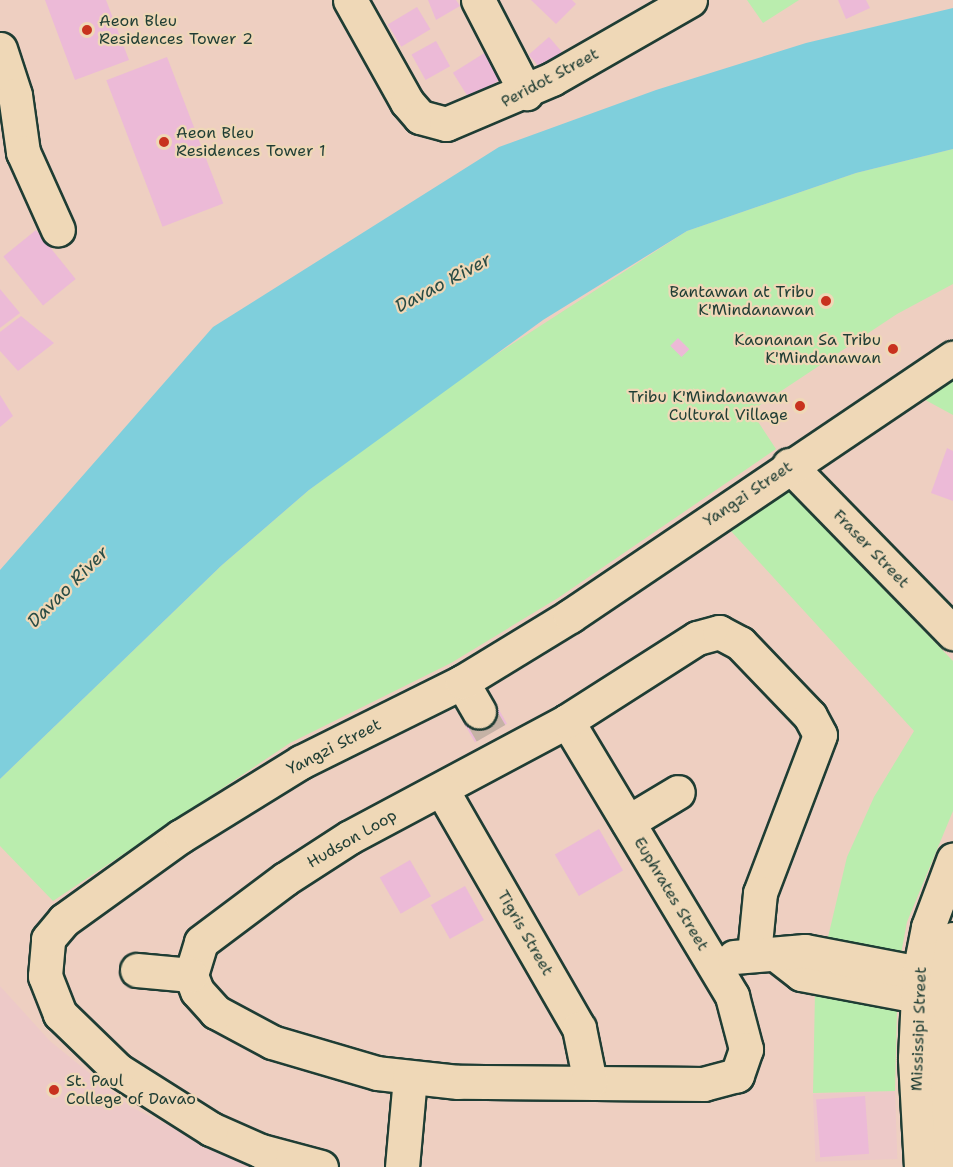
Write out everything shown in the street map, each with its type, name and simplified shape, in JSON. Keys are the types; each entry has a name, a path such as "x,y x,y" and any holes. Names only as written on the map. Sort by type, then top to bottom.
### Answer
{"street":[{"name":"Peridot Street","path":"350,0 407,102 420,117 446,124 526,93 690,0"},
{"path":"484,3 526,93"},
{"path":"0,49 15,95 23,152 58,230"},
{"name":"Yangzi Street","path":"321,1167 261,1151 211,1129 118,1070 60,1014 45,976 48,939 64,920 181,836 291,768 462,682 570,616 789,465 953,358"},
{"name":"Fraser Street","path":"789,465 953,633"},
{"name":"Hudson Loop","path":"191,975 201,942 224,923 350,837 442,790 492,734 567,721 697,638 719,632 740,643 810,716 820,745 760,893 766,955"},
{"path":"462,682 492,734"},
{"name":"Euphrates Street","path":"567,721 714,965 744,1033 744,1082 590,1082"},
{"name":"Tigris Street","path":"442,790 579,1028 590,1082"},
{"path":"628,822 678,792"},
{"name":"Mississipi Street","path":"952,1167 950,1117 931,987 928,927 953,860"},
{"name":"Mississipi Street","path":"921,1167 931,987 953,939"},
{"path":"714,965 766,955 801,974 931,987"},
{"path":"137,970 191,975 207,1004 238,1026 340,1066 410,1078 590,1082"},
{"path":"402,1167 410,1078"}],"shaded area":[{"name":"St. Paul College of Davao","path":"0,986 50,1041 131,1107 255,1167 0,1167"},
{"path":"895,1091 897,1159 815,1162 813,1094"}],"green space":[{"path":"747,0 799,0 763,23"},
{"path":"953,149 953,284 897,314 751,411 776,449 558,598 451,663 290,743 53,901 0,846 0,779 222,565 309,490 449,385 687,231 856,173"},
{"path":"953,375 953,415 918,396"},
{"path":"788,491 953,661 953,811 907,922 898,970 895,1091 813,1093 815,992 847,857 874,797 914,731 730,530"}],"water":[{"name":"Davao River","path":"953,8 953,149 856,173 687,231 543,320 309,490 222,565 0,779 0,570 213,327 499,147 656,90 806,43"}],"building":[{"name":"Aeon Bleu Residences Tower 2","path":"45,0 106,0 129,60 75,80"},
{"path":"428,0 456,0 460,6 436,20"},
{"path":"531,0 572,0 576,4 556,24"},
{"path":"838,0 866,0 870,8 846,19"},
{"path":"417,7 430,29 401,47 388,25"},
{"path":"549,37 569,60 548,77 529,55"},
{"path":"436,41 450,66 426,80 412,55"},
{"path":"486,52 502,78 469,99 453,73"},
{"name":"Aeon Bleu Residences Tower 1","path":"167,57 223,204 163,227 106,80"},
{"path":"36,230 76,279 43,305 3,256"},
{"path":"0,289 20,313 0,328"},
{"path":"21,316 54,343 18,371 0,351 0,332"},
{"path":"678,338 689,349 682,357 670,346"},
{"path":"0,395 13,416 0,427"},
{"path":"947,448 953,451 953,501 931,493"},
{"path":"495,703 507,724 475,742 463,722"},
{"path":"599,829 623,871 579,896 555,854"},
{"path":"410,860 431,896 401,914 380,878"},
{"path":"465,886 484,920 450,939 431,905"},
{"path":"865,1096 869,1154 820,1157 816,1099"}],"tunnel":[{"path":"479,712 491,733"}],"place":[{"name":"Aeon Bleu Residences Tower 2","path":"87,30"},
{"name":"Aeon Bleu Residences Tower 1","path":"164,142"},
{"name":"Bantawan at Tribu K'Mindanawan","path":"826,301"},
{"name":"Kaonanan Sa Tribu K'Mindanawan","path":"893,349"},
{"name":"Tribu K'Mindanawan Cultural Village","path":"800,406"},
{"name":"St. Paul College of Davao","path":"54,1090"}]}
